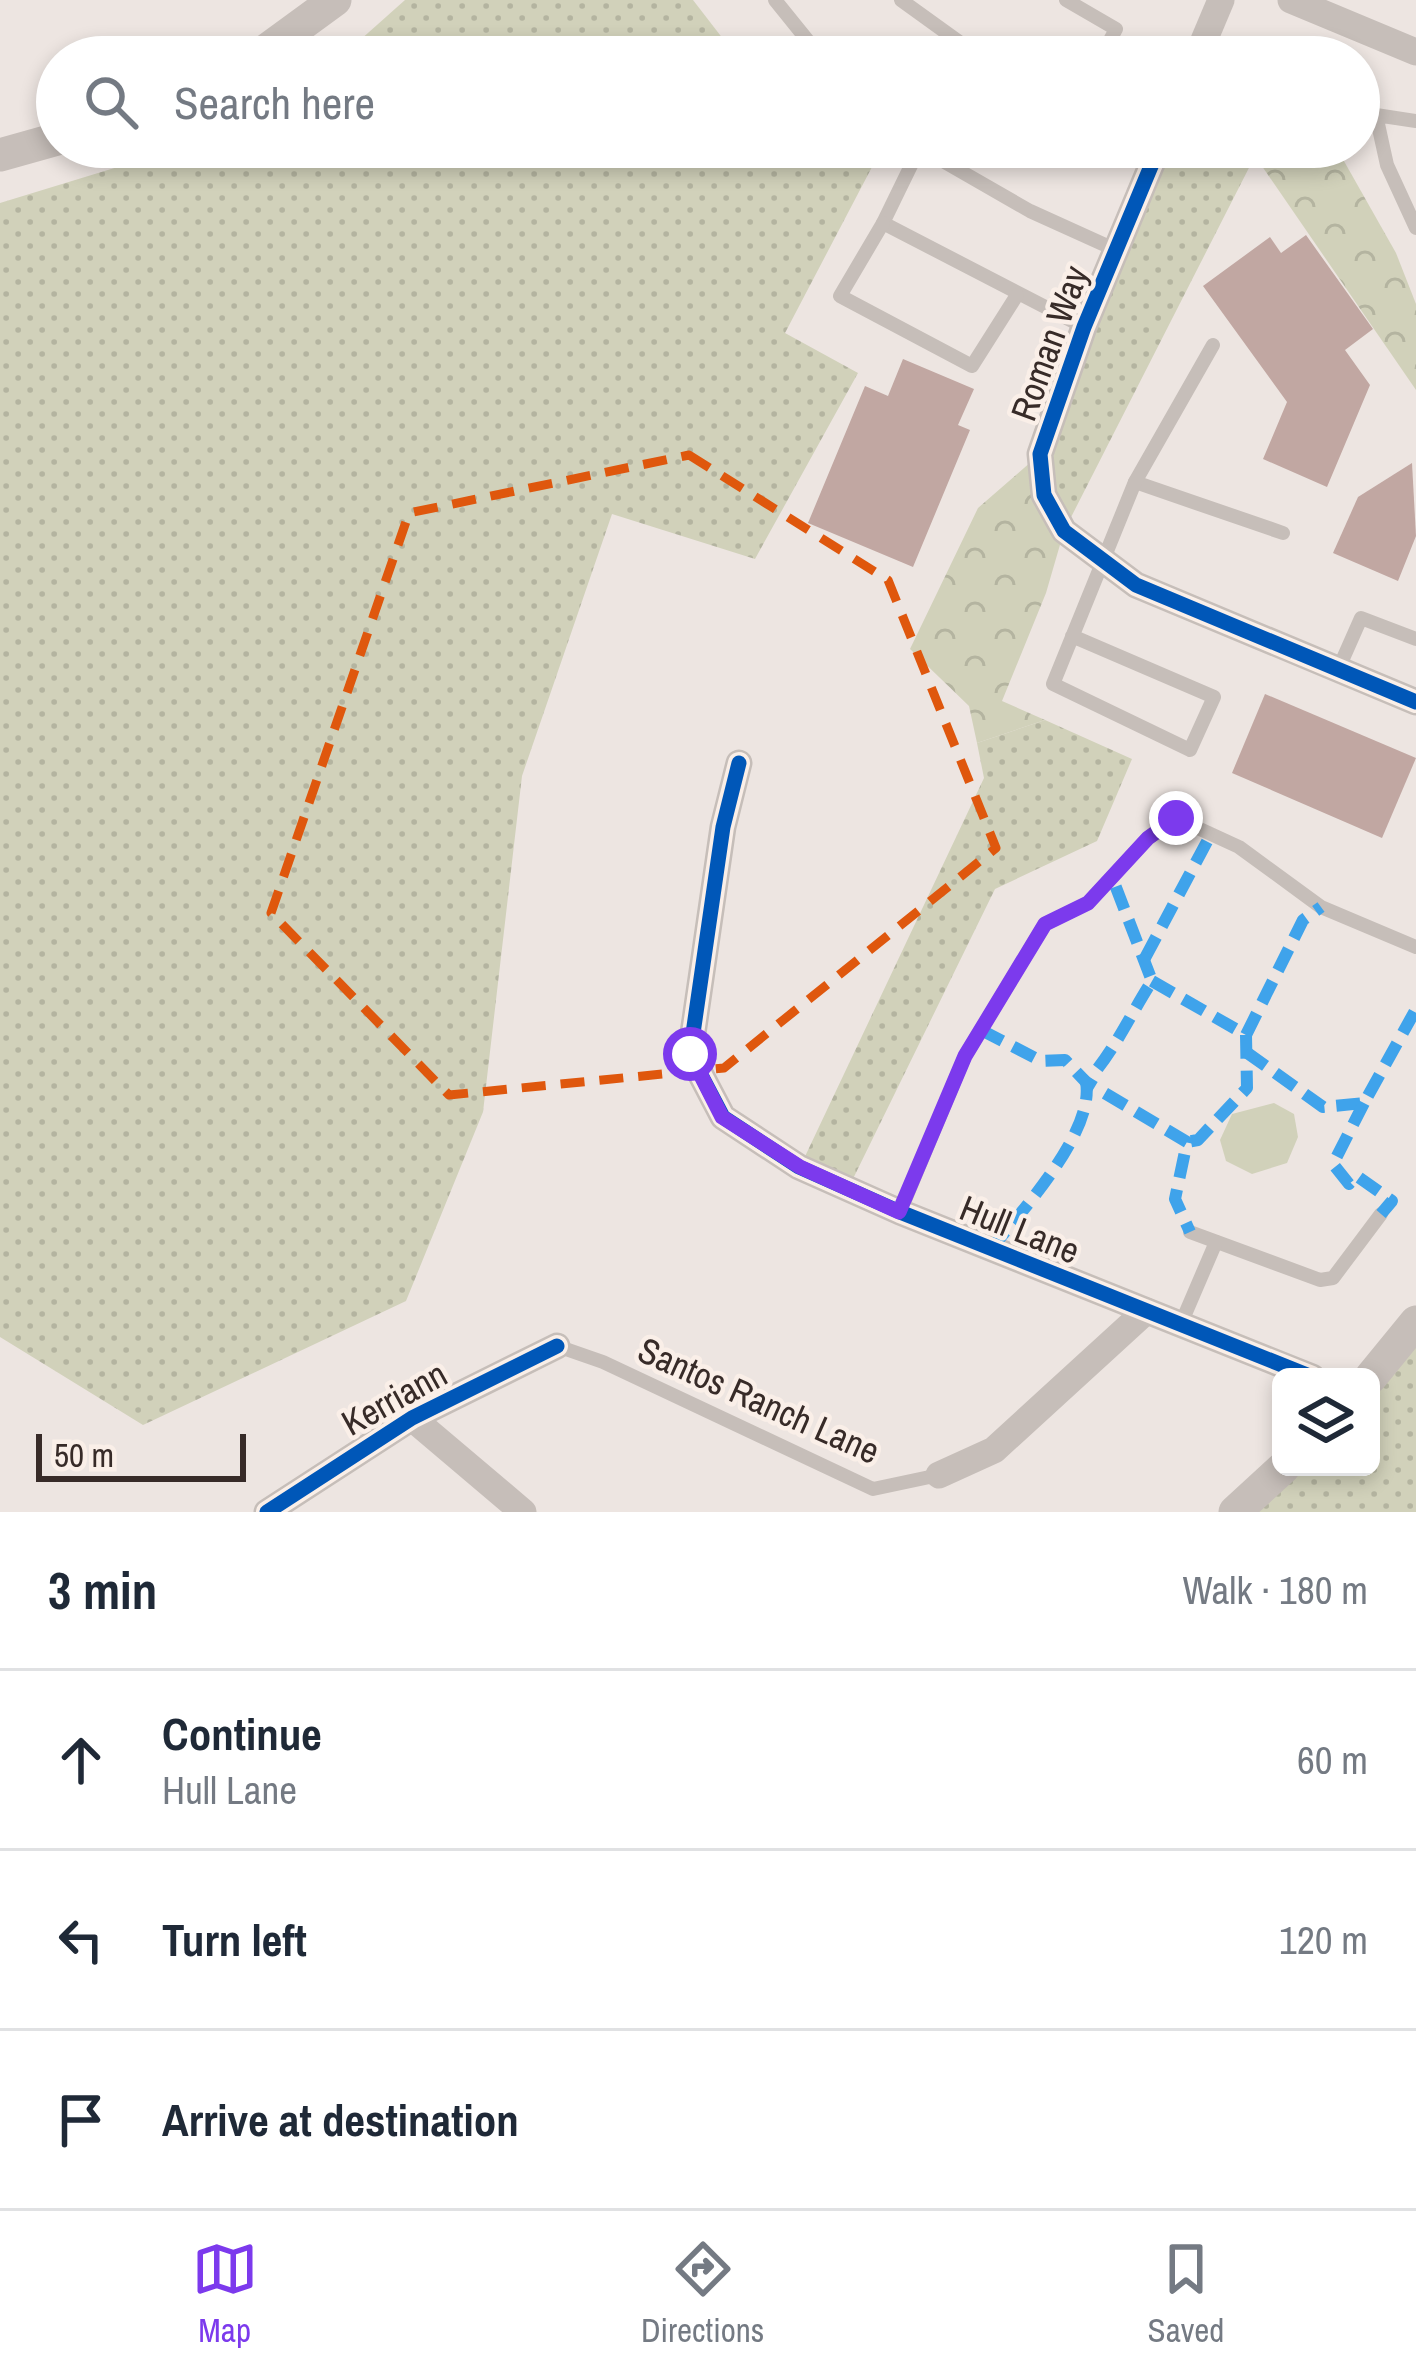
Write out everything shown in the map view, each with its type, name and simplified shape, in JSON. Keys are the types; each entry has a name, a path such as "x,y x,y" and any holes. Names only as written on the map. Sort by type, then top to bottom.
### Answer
{"street":[{"path":"286,36 335,0"},
{"path":"1206,36 1221,0"},
{"path":"1291,0 1378,36"},
{"path":"1380,37 1416,52"},
{"path":"0,155 36,145"},
{"name":"Roman Way","path":"1150,168 1084,327 1040,454 1044,495 1064,531 1136,585 1416,702"},
{"name":"Hull Lane","path":"739,763 723,827 690,1054 722,1117 800,1167 899,1212 1289,1368"},
{"path":"939,1475 994,1450 1146,1311"},
{"path":"1378,1368 1416,1322"},
{"name":"Kerriann","path":"267,1512 412,1418 557,1346"},
{"path":"412,1418 523,1512"},
{"path":"1235,1512 1274,1476"}],"lane":[{"path":"775,0 804,36"},
{"path":"901,0 951,36"},
{"path":"1066,0 1116,29 1112,36"},
{"path":"1380,116 1416,121"},
{"path":"1380,133 1387,164 1416,229"},
{"path":"911,168 839,296 972,365 1017,296"},
{"path":"956,168 1030,211 1116,250"},
{"path":"883,223 1084,327"},
{"path":"1072,636 1214,697 1190,750 1053,684 1102,560 1135,482 1213,345"},
{"path":"1135,482 1283,533"},
{"path":"1338,670 1361,618 1416,639"},
{"path":"899,1212 965,1056 1045,924 1088,903 1148,838 1176,818 1239,847 1321,907 1416,947"},
{"path":"1190,1232 1303,1277 1334,1278 1381,1214"},
{"path":"1180,1326 1216,1242"},
{"name":"Santos Ranch Lane","path":"557,1346 604,1362 873,1489 939,1475"}],"highlighted area":[{"path":"689,455 888,580 996,848 724,1068 449,1095 271,913 409,513"}],"green space":[{"path":"405,0 693,0 721,36 365,36"},
{"path":"114,168 871,168 785,333 858,373 755,559 612,514 522,776 483,1112 406,1301 143,1425 0,1337 0,203"},
{"path":"1150,168 1249,168 1064,531 1044,495 1084,327"},
{"path":"1263,168 1348,168 1396,253 1416,304 1416,390"},
{"path":"1040,454 1064,531 1046,593 1002,701 1045,720 977,743 969,706 910,649 978,508"},
{"path":"1045,720 1132,759 1097,841 995,889 848,1189 800,1167 984,778 977,743"},
{"path":"1274,1103 1294,1114 1298,1137 1287,1163 1252,1174 1226,1161 1220,1140 1232,1114"},
{"path":"1416,1322 1416,1512 1235,1512 1274,1476 1380,1476 1378,1368"}],"building":[{"path":"1306,235 1373,329 1345,350 1370,385 1327,487 1263,459 1287,402 1203,286 1270,237 1281,253"},
{"path":"903,359 974,389 958,425 970,430 913,567 808,523 865,386 888,396"},
{"path":"1412,463 1416,536 1398,581 1333,553 1358,497"},
{"path":"1265,694 1416,758 1382,838 1232,773"}],"marked path":[{"path":"1145,958 1211,834"},
{"path":"990,1250 1068,1147 1086,1102 1086,1082 1152,981 1112,877"},
{"path":"1246,1035 1303,920 1321,907"},
{"path":"1152,981 1246,1035 1247,1088 1198,1140 1187,1142"},
{"path":"1246,1052 1323,1107 1364,1103 1416,1009"},
{"path":"981,1030 1041,1061 1065,1060 1086,1082 1187,1142 1175,1199 1190,1232"},
{"path":"1364,1103 1333,1164 1349,1184 1357,1176 1392,1201 1381,1214"}],"cycle path":[{"path":"1150,168 1084,327 1040,454 1044,495 1064,531 1136,585 1416,702"},
{"path":"739,763 723,827 690,1054 723,1117 799,1167 900,1212 1290,1368"},
{"path":"267,1512 412,1418 557,1346"}],"route":[{"path":"690,1054 722,1117 800,1167 899,1212 965,1056 1045,924 1088,903 1148,838 1176,818"}]}
